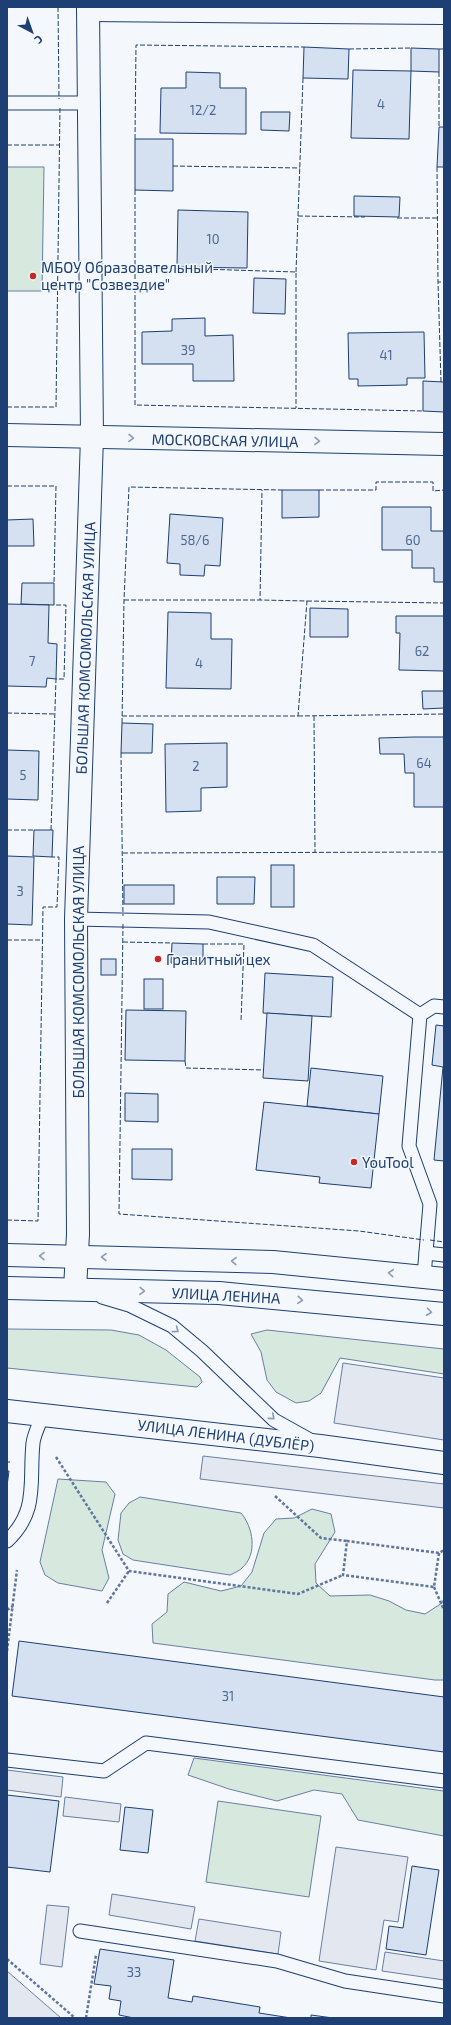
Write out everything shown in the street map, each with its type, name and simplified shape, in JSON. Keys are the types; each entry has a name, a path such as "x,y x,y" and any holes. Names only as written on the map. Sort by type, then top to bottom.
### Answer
{"street":[{"path":"88,8 444,13"},
{"name":"БОЛЬШАЯ КОМСОМОЛЬСКАЯ УЛИЦА","path":"75,1289 78,1226 76,919 92,437 88,8"},
{"name":"МОСКОВСКАЯ УЛИЦА","path":"7,436 444,444"},
{"path":"7,1255 273,1262 434,1277"},
{"name":"УЛИЦА ЛЕНИНА","path":"7,1288 219,1293 444,1314"},
{"name":"УЛИЦА ЛЕНИНА (ДУБЛЁР)","path":"7,1411 320,1446 444,1463"}],"lane":[{"path":"7,103 89,103"},
{"path":"76,919 209,922 313,945 420,1015"},
{"path":"420,1015 434,1006 444,1007"},
{"path":"420,1015 409,1146 430,1204 426,1253 434,1277"},
{"path":"426,1253 444,1255"},
{"path":"75,1289 129,1305 172,1326 202,1351 274,1420 320,1446"},
{"path":"7,1541 18,1530 30,1504 34,1442 43,1414"},
{"path":"7,1760 104,1771 146,1743 444,1781"},
{"path":"80,1931 277,1961 345,1981 444,1996"}],"path":[{"path":"52,1451 129,1572"},
{"path":"275,1496 321,1538 438,1553 444,1550"},
{"path":"343,1575 347,1541"},
{"path":"438,1553 434,1588 444,1610"},
{"path":"7,1651 17,1570"},
{"path":"129,1572 298,1594 343,1575 434,1588"},
{"path":"107,1603 129,1572"},
{"path":"7,1610 13,1605"},
{"path":"86,2018 99,1933"},
{"path":"7,1959 74,2018"}],"shaded area":[{"path":"7,167 44,167 42,291 7,291"},
{"path":"7,1329 111,1330 139,1335 166,1350 200,1377 202,1382 197,1387 7,1368"},
{"path":"267,1330 444,1349 444,1374 340,1358 321,1393 309,1401 296,1403 276,1392 267,1380 261,1352 251,1334"},
{"path":"343,1363 444,1378 444,1440 334,1423"},
{"path":"203,1456 444,1484 444,1508 200,1479"},
{"path":"58,1479 106,1482 115,1494 102,1550 109,1578 102,1591 58,1583 45,1575 40,1562"},
{"path":"140,1497 241,1513 251,1533 252,1540 252,1548 247,1562 241,1569 230,1575 133,1560 123,1554 118,1540 121,1513 129,1503"},
{"path":"312,1509 331,1514 335,1532 315,1564 316,1583 330,1596 370,1595 389,1601 406,1610 425,1614 442,1603 444,1598 444,1680 153,1643 152,1624 167,1612 168,1594 184,1582 221,1591 241,1586 252,1572 264,1533 276,1519 294,1518"},
{"path":"194,1758 444,1791 444,1836 358,1820 342,1794 314,1790 277,1801 229,1789 188,1775"},
{"path":"7,1770 63,1777 61,1797 7,1790"},
{"path":"65,1797 121,1804 119,1822 63,1816"},
{"path":"218,1801 321,1816 309,1897 206,1882"},
{"path":"336,1847 408,1857 398,1922 384,1920 376,1970 319,1961"},
{"path":"112,1894 195,1907 191,1929 109,1915"},
{"path":"47,1905 69,1907 62,1967 40,1964"},
{"path":"199,1919 281,1932 278,1954 195,1941"},
{"path":"385,1952 444,1961 444,1980 382,1971"},
{"path":"7,1971 61,2018 7,2018"}],"building":[{"path":"304,47 349,49 348,79 303,78"},
{"path":"411,48 439,49 439,72 411,71"},
{"path":"353,70 411,71 409,139 351,138"},
{"path":"186,72 220,73 220,88 246,88 246,134 160,133 161,88 186,88"},
{"path":"261,112 290,112 289,131 261,130"},
{"path":"439,127 444,127 444,167 437,167"},
{"path":"135,139 173,139 173,191 135,190"},
{"path":"354,196 400,197 399,217 354,216"},
{"path":"178,210 248,212 247,268 177,267"},
{"path":"254,278 286,279 285,314 253,313"},
{"path":"205,318 205,336 233,335 234,381 193,381 193,364 142,364 142,332 172,331 172,319"},
{"path":"424,332 425,378 407,378 407,385 358,386 358,379 349,379 348,333"},
{"path":"423,381 444,382 444,412 423,411"},
{"path":"282,490 319,490 319,517 282,518"},
{"path":"382,507 431,507 431,531 444,531 444,582 434,582 434,568 412,568 412,550 382,550"},
{"path":"170,514 223,518 220,566 205,565 204,576 180,575 180,564 167,563"},
{"path":"33,519 34,546 7,546 7,520"},
{"path":"22,583 54,583 54,605 21,604"},
{"path":"7,604 49,605 48,643 57,644 56,679 47,678 46,687 7,686"},
{"path":"310,608 348,609 348,637 310,637"},
{"path":"168,612 211,613 211,639 232,639 231,689 166,688"},
{"path":"396,616 444,616 444,671 399,670 400,633 396,633"},
{"path":"422,691 444,691 444,708 423,709"},
{"path":"122,723 153,724 152,753 121,753"},
{"path":"444,737 444,807 414,807 414,773 405,773 404,754 380,754 379,738"},
{"path":"227,743 227,787 201,788 201,811 166,812 165,744"},
{"path":"7,750 39,751 38,800 7,799"},
{"path":"34,830 53,830 52,857 33,856"},
{"path":"7,856 34,857 32,925 7,924"},
{"path":"271,865 294,865 294,907 271,907"},
{"path":"217,877 255,877 254,904 217,904"},
{"path":"124,885 174,885 174,904 124,904"},
{"path":"172,943 203,944 203,964 171,963"},
{"path":"101,959 116,959 116,975 101,975"},
{"path":"265,973 333,977 331,1017 263,1013"},
{"path":"144,979 163,979 163,1009 144,1009"},
{"path":"126,1010 186,1011 185,1061 125,1060"},
{"path":"267,1013 312,1016 308,1081 263,1078"},
{"path":"436,1025 444,1026 444,1161 434,1160 443,1067 432,1065"},
{"path":"311,1068 383,1076 379,1114 307,1106"},
{"path":"125,1093 158,1094 158,1122 125,1121"},
{"path":"264,1102 379,1114 371,1188 319,1183 320,1177 256,1170"},
{"path":"132,1149 172,1149 172,1180 132,1179"},
{"path":"7,1471 9,1471 7,1486"},
{"path":"19,1641 444,1697 444,1752 12,1696"},
{"path":"7,1795 59,1801 50,1872 7,1867"},
{"path":"125,1807 153,1810 148,1853 120,1850"},
{"path":"412,1866 439,1870 426,1955 386,1949 389,1926 403,1928"},
{"path":"100,1949 174,1960 168,1998 192,2002 193,1996 260,2007 259,2013 291,2018 134,2018 119,2015 121,2001 109,1999 111,1986 94,1984"},
{"path":"311,2015 333,2018 311,2018"}],"fence":[{"path":"58,7 59,99"},
{"path":"135,139 136,45 304,47"},
{"path":"349,49 411,48"},
{"path":"439,49 444,49"},
{"path":"439,72 439,127"},
{"path":"298,216 303,78"},
{"path":"7,407 56,407 60,107"},
{"path":"7,145 60,145"},
{"path":"173,166 300,168"},
{"path":"437,167 438,282"},
{"path":"135,190 135,405 423,411"},
{"path":"296,272 298,216 365,217"},
{"path":"397,218 437,218"},
{"path":"136,267 296,272 296,408"},
{"path":"441,382 438,282 444,282"},
{"path":"319,490 376,490 376,482 433,482 433,491 444,490"},
{"path":"7,486 56,486 54,583"},
{"path":"122,723 124,600 129,487 282,490"},
{"path":"124,600 260,600 262,490"},
{"path":"122,716 298,716 307,601 260,600"},
{"path":"307,601 444,603"},
{"path":"51,830 56,679 64,679 66,605 54,605"},
{"path":"7,713 55,714"},
{"path":"298,716 444,714"},
{"path":"314,716 315,852"},
{"path":"121,753 123,916"},
{"path":"7,830 34,830"},
{"path":"123,853 444,852"},
{"path":"7,1220 38,1221 43,907 57,907 59,857 52,857"},
{"path":"123,924 119,1214 359,1231 424,1240"},
{"path":"7,940 42,940"},
{"path":"123,942 172,943"},
{"path":"203,944 244,944 241,1021"},
{"path":"185,1061 186,1068 264,1070"},
{"path":"430,1240 444,1242"}],"place":[{"name":"МБОУ Образовательный центр \"Созвездие\"","path":"33,276"},
{"name":"Гранитный цех","path":"158,959"},
{"name":"YouTool","path":"354,1162"}]}
